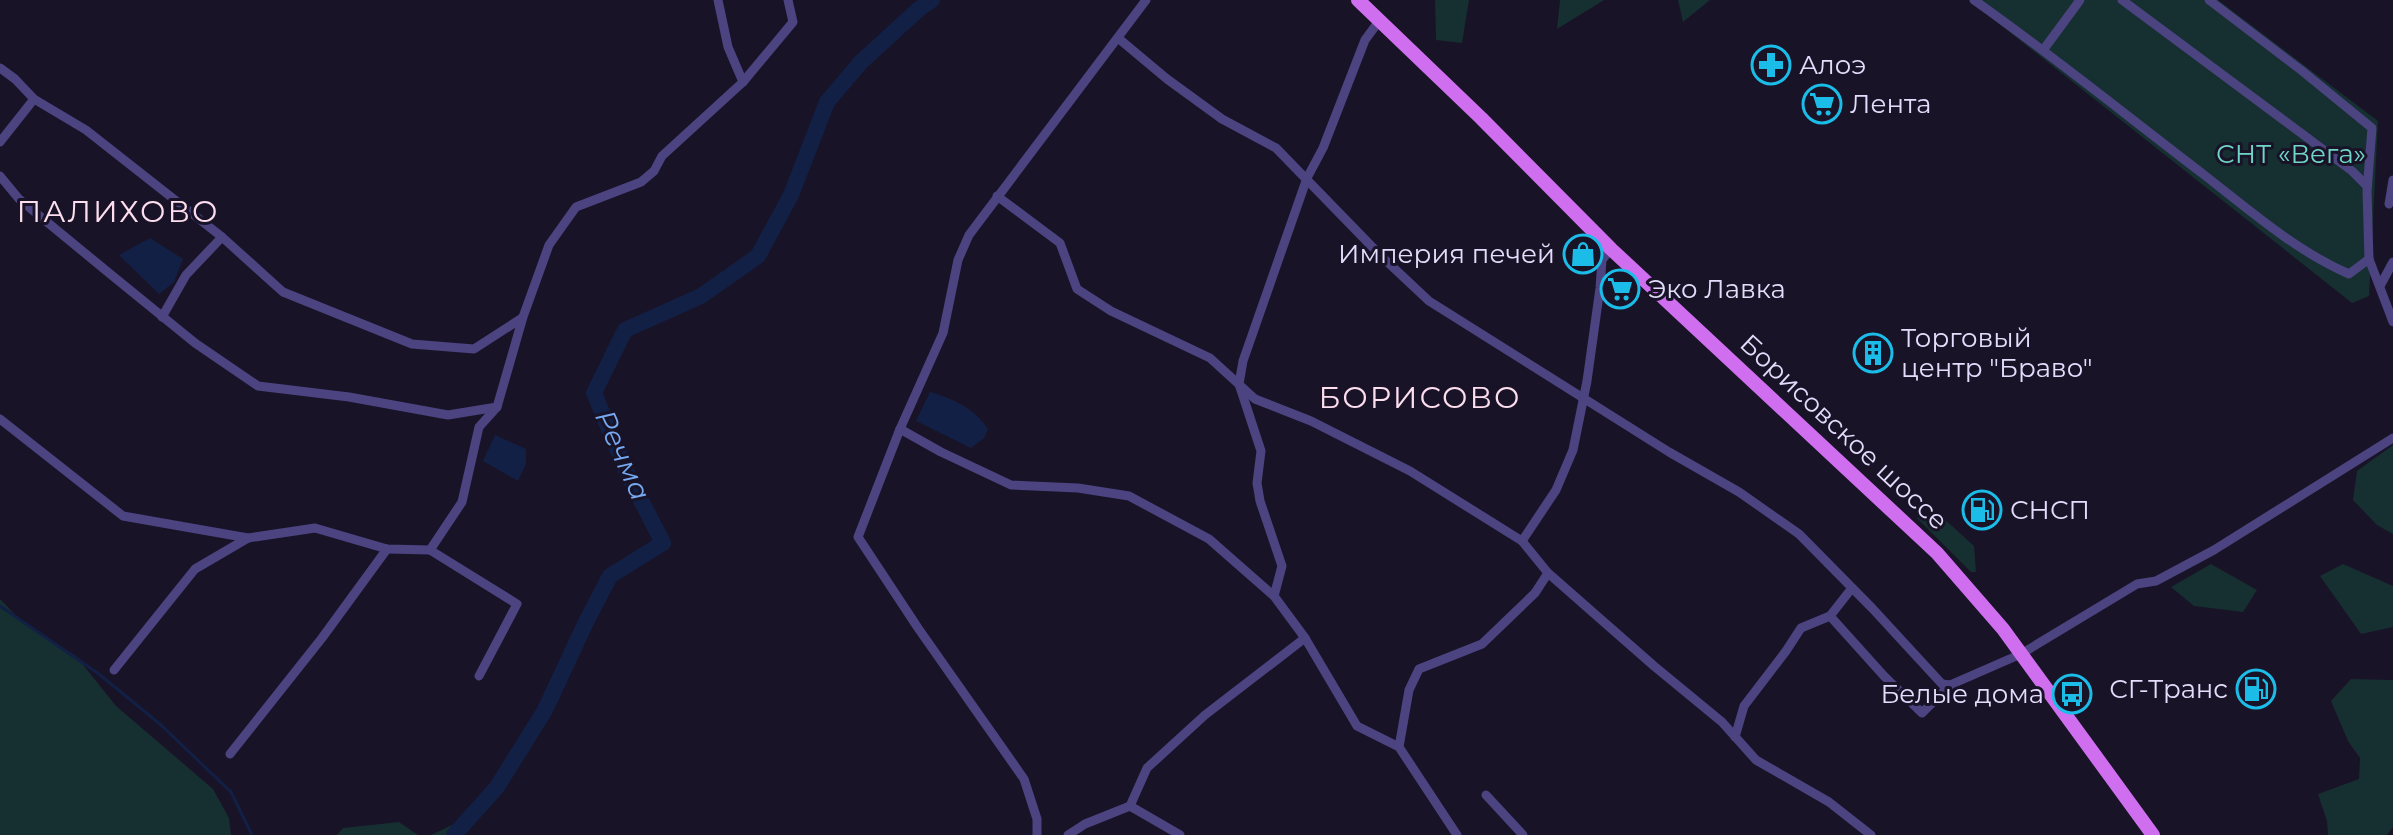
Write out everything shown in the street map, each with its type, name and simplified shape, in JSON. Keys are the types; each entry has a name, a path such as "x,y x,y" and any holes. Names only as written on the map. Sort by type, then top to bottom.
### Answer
{"main road":[{"name":"Борисовское шоссе","path":"1358,0 1611,249 1937,553 1987,609 2153,835"}],"street":[{"path":"718,0 728,47 743,82"},
{"path":"430,550 462,502 479,427 497,407 523,317 549,245 576,207 641,182 654,171 662,156 743,82 793,22 788,0"},
{"path":"1037,835 1037,819 1024,779 858,537 900,429 943,333 958,260 969,235 1146,0"},
{"path":"1974,0 2044,49 2220,188 2322,262 2349,274 2369,259"},
{"path":"2044,49 2080,0"},
{"path":"2122,0 2352,171 2367,186"},
{"path":"2209,0 2372,128 2367,186 2369,259 2393,322"},
{"path":"1274,596 1282,566 1260,501 1257,483 1261,451 1239,384 1243,361 1307,178 1323,148 1365,40 1379,21"},
{"path":"1118,38 1222,119 1276,148 1429,301 1669,452 1739,492 1799,534 1942,684 1950,685"},
{"path":"0,68 34,99 86,130 222,237 283,292 412,344 474,349 523,317"},
{"path":"0,142 34,99"},
{"path":"0,176 19,199 162,317 258,386 349,397 448,415 497,407"},
{"path":"2389,204 2393,180"},
{"path":"997,196 1060,243 1077,289 1111,311 1210,358 1255,399 1311,421 1410,471 1522,541 1548,573 1722,722 1756,760 1829,802 1871,835"},
{"path":"162,317 186,275 222,237"},
{"path":"1522,541 1556,490 1573,450 1602,260 1611,249"},
{"path":"2380,286 2393,262"},
{"path":"0,419 123,516 248,538 315,528 387,549 430,550 517,604 479,676"},
{"path":"900,429 1011,485 1078,488 1129,496 1209,539 1274,596 1305,638 1357,726 1399,747 1457,835"},
{"path":"1830,616 1922,713 1950,685 2021,654 2137,584 2156,581 2214,550 2393,438"},
{"path":"114,670 195,569 248,538"},
{"path":"230,754 322,638 387,549"},
{"path":"1399,747 1409,690 1419,669 1482,644 1535,593 1548,573"},
{"path":"1735,737 1744,706 1801,628 1830,616 1852,588"},
{"path":"1068,835 1085,824 1130,806 1147,768 1205,715 1305,638"},
{"path":"1486,795 1523,835"},
{"path":"1130,806 1180,835"}],"green space":[{"path":"1435,0 1469,0 1462,43 1436,40"},
{"path":"1560,0 1604,0 1557,29"},
{"path":"1678,0 1710,0 1683,22"},
{"name":"СНТ «Вега»","path":"1969,0 2218,0 2378,121 2369,296 2352,303"},
{"path":"2393,445 2393,534 2377,525 2353,500 2357,471"},
{"path":"1923,514 1941,516 1974,546 1976,572 1971,572 1917,518"},
{"path":"2211,564 2257,590 2243,612 2194,606 2171,587"},
{"path":"2343,564 2393,586 2393,627 2361,634 2320,576"},
{"path":"0,599 24,624 76,656 116,706 213,789 229,818 231,835 0,835"},
{"path":"2351,679 2393,680 2393,827 2387,835 2328,835 2318,794 2359,779 2360,758 2348,741 2331,701"},
{"path":"471,816 463,835 431,835"},
{"path":"399,822 418,835 337,835 343,828"}],"water":[{"path":"150,238 183,259 174,282 159,294 119,255"},
{"path":"930,392 955,401 976,415 988,429 984,438 971,448 916,421"},
{"path":"495,435 526,449 526,464 518,481 483,461"}],"waterway":[{"name":"Речма","path":"454,835 497,787 545,710 610,576 663,543 628,475 594,393 625,330 701,296 758,256 791,195 827,102 861,62 932,0"},
{"path":"0,606 99,674 161,725 231,792 252,835"}],"place":[{"name":"Алоэ","path":"1771,65"},
{"name":"Лента","path":"1822,104"},
{"name":"Империя печей","path":"1583,254"},
{"name":"Эко Лавка","path":"1620,289"},
{"name":"Торговый центр \"Браво\"","path":"1873,353"},
{"name":"СНСП","path":"1982,510"},
{"name":"СГ-Транс","path":"2256,689"},
{"name":"Белые дома","path":"2072,694"}],"district":[{"name":"ПАЛИХОВО","path":"118,212"},
{"name":"БОРИСОВО","path":"1420,398"}]}
